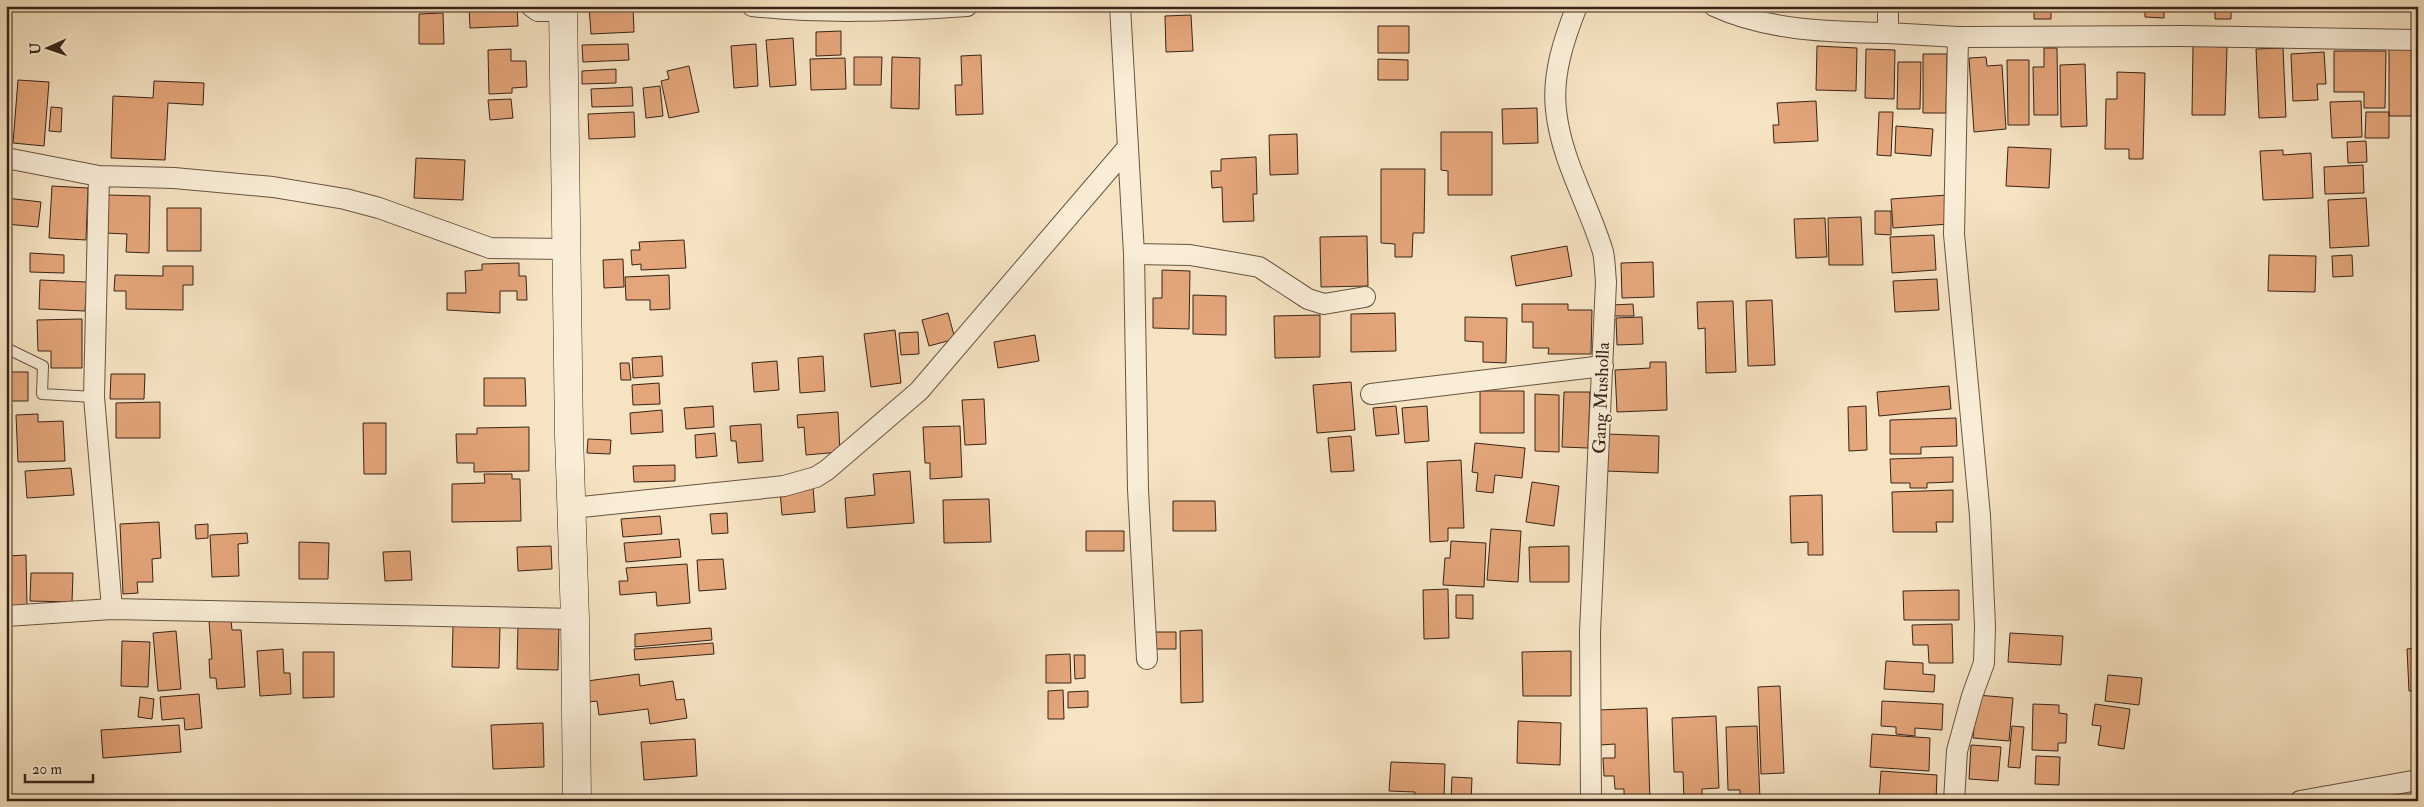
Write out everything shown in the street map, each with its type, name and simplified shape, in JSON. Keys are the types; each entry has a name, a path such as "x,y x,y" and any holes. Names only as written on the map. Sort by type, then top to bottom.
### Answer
{"street":[{"path":"530,6 538,11 563,9 572,508 569,618 577,801"},
{"path":"752,6 821,12 875,12 967,6"},
{"path":"1120,6 1134,254 1138,489 1147,659"},
{"name":"Gang Musholla","path":"1577,6 1560,56 1556,82 1556,110 1560,134 1603,253 1606,282 1590,632 1591,801"},
{"path":"1714,6 1783,27 1830,32 1958,37 2181,36 2418,40"},
{"path":"1888,6 1888,34"},
{"path":"1954,801 1957,751 1972,696 1984,663 1985,626 1980,516 1954,234 1958,37"},
{"path":"572,508 784,486 816,477 919,390 1128,147"},
{"path":"6,158 99,176 174,178 273,187 345,199 379,208 490,248 566,249"},
{"path":"99,176 94,397 112,609"},
{"path":"1134,254 1190,254 1258,267 1308,299 1324,304 1365,297"},
{"path":"1372,394 1603,366"},
{"path":"6,616 112,609 569,618"},
{"path":"2300,801 2418,780"}],"lane":[{"path":"6,348 43,366 42,394 94,397"}],"building":[{"path":"469,6 517,6 518,26 470,28"},
{"path":"589,6 633,6 634,32 591,34"},
{"path":"1762,6 1785,6 1785,12 1762,11"},
{"path":"2034,6 2051,6 2051,19 2034,19"},
{"path":"2145,6 2164,6 2164,18 2145,17"},
{"path":"2215,6 2231,6 2231,19 2215,19"},
{"path":"443,13 444,44 419,44 419,14"},
{"path":"1191,15 1193,51 1166,52 1165,16"},
{"path":"1378,26 1409,26 1409,53 1378,53"},
{"path":"841,31 841,55 816,56 816,32"},
{"path":"793,38 796,85 770,87 766,40"},
{"path":"628,44 629,60 583,62 582,45"},
{"path":"756,44 758,86 734,88 731,46"},
{"path":"1817,46 1857,48 1856,91 1816,90"},
{"path":"2193,46 2227,47 2225,115 2192,115"},
{"path":"2044,48 2057,48 2058,115 2034,115 2033,67 2044,67"},
{"path":"2283,48 2286,117 2259,118 2256,49"},
{"path":"511,49 511,61 526,61 527,87 512,88 512,93 489,94 488,50"},
{"path":"1866,49 1895,50 1894,99 1865,98"},
{"path":"2389,49 2418,49 2418,116 2389,116"},
{"path":"2334,51 2386,51 2385,108 2364,108 2364,92 2334,92"},
{"path":"2324,52 2326,84 2317,84 2318,100 2293,101 2291,54"},
{"path":"1923,54 1947,54 1946,113 1923,113"},
{"path":"981,55 983,114 956,115 955,85 962,85 961,56"},
{"path":"854,57 882,57 881,85 854,85"},
{"path":"892,57 920,58 919,109 891,108"},
{"path":"1986,57 1987,66 2002,65 2006,129 1974,132 1969,58"},
{"path":"845,58 846,89 811,90 810,59"},
{"path":"1378,59 1408,60 1408,80 1378,80"},
{"path":"2007,60 2029,60 2029,125 2008,125"},
{"path":"1898,62 1921,62 1920,109 1897,109"},
{"path":"2085,64 2087,126 2061,127 2060,65"},
{"path":"689,66 699,112 669,118 661,81 669,79 667,71"},
{"path":"616,69 616,83 582,84 582,71"},
{"path":"2117,72 2145,73 2143,159 2129,159 2129,149 2105,149 2106,99 2117,99"},
{"path":"18,80 49,82 44,146 13,143"},
{"path":"154,81 204,83 203,105 168,103 165,160 111,158 113,96 153,98"},
{"path":"660,86 663,116 646,118 643,88"},
{"path":"632,87 633,106 592,107 591,89"},
{"path":"511,99 513,118 490,120 488,100"},
{"path":"1816,101 1818,141 1774,143 1773,125 1779,125 1777,103"},
{"path":"2361,101 2362,137 2332,138 2330,102"},
{"path":"51,107 62,108 61,132 49,131"},
{"path":"1537,108 1538,143 1503,144 1502,109"},
{"path":"634,112 635,137 589,139 588,114"},
{"path":"1879,112 1893,112 1891,156 1877,155"},
{"path":"2366,112 2389,112 2389,138 2365,138"},
{"path":"1896,126 1933,129 1931,156 1895,153"},
{"path":"1441,132 1492,132 1492,195 1448,195 1448,171 1441,170"},
{"path":"1297,134 1298,174 1270,175 1269,135"},
{"path":"2366,141 2367,162 2348,163 2347,142"},
{"path":"2008,147 2051,149 2049,188 2006,186"},
{"path":"2283,150 2283,155 2311,153 2313,198 2263,200 2260,151"},
{"path":"1256,157 1257,194 1253,194 1254,221 1223,222 1222,187 1212,188 1211,171 1221,171 1221,159"},
{"path":"416,158 465,160 463,200 414,198"},
{"path":"2363,165 2364,193 2325,194 2324,167"},
{"path":"1381,169 1425,169 1424,233 1413,233 1412,257 1395,257 1395,244 1381,243"},
{"path":"52,186 88,188 86,240 49,238"},
{"path":"106,195 150,196 149,253 126,252 127,234 105,233"},
{"path":"1947,195 1949,224 1893,228 1891,199"},
{"path":"6,198 41,202 38,227 6,224"},
{"path":"2366,198 2369,246 2330,248 2328,200"},
{"path":"167,208 201,208 201,251 167,251"},
{"path":"1875,211 1891,211 1891,235 1875,234"},
{"path":"1861,217 1863,265 1829,265 1828,218"},
{"path":"1825,218 1827,257 1796,258 1794,219"},
{"path":"1934,235 1936,270 1892,273 1890,237"},
{"path":"1367,236 1368,286 1321,287 1320,237"},
{"path":"684,240 686,268 641,270 641,264 632,265 631,250 640,250 639,242"},
{"path":"1567,246 1572,276 1516,286 1511,256"},
{"path":"30,253 64,255 64,273 30,272"},
{"path":"2269,255 2316,256 2315,292 2268,291"},
{"path":"2352,255 2353,276 2333,277 2332,256"},
{"path":"623,259 624,287 604,288 603,260"},
{"path":"1653,262 1654,297 1622,298 1621,263"},
{"path":"519,263 519,276 526,276 527,300 517,300 517,291 500,291 500,313 447,310 447,293 466,293 465,271 482,270 482,264"},
{"path":"163,266 193,266 193,285 183,285 183,310 126,309 126,291 114,291 115,275 163,276"},
{"path":"1162,270 1190,271 1189,329 1153,328 1153,298 1162,298"},
{"path":"669,275 670,309 650,310 650,300 626,300 625,277"},
{"path":"1937,279 1939,310 1895,312 1893,281"},
{"path":"40,280 87,282 85,311 39,309"},
{"path":"1193,295 1226,296 1226,335 1193,334"},
{"path":"1772,300 1775,365 1748,366 1746,301"},
{"path":"1733,301 1736,372 1706,373 1705,328 1698,329 1697,302"},
{"path":"1522,304 1568,304 1568,310 1592,310 1591,354 1548,354 1549,348 1533,348 1533,322 1522,322"},
{"path":"1633,304 1634,316 1611,316 1611,305"},
{"path":"948,313 955,339 929,346 922,320"},
{"path":"1395,313 1396,351 1351,352 1351,314"},
{"path":"1320,315 1320,357 1275,358 1274,316"},
{"path":"1465,317 1507,318 1506,363 1483,362 1483,342 1465,341"},
{"path":"1642,317 1643,344 1617,345 1616,318"},
{"path":"82,319 82,368 51,368 51,351 38,351 37,320"},
{"path":"895,330 901,383 871,387 864,334"},
{"path":"918,332 919,354 901,355 899,333"},
{"path":"1035,335 1039,361 998,368 994,342"},
{"path":"662,356 663,376 633,378 632,358"},
{"path":"823,356 825,391 800,393 798,358"},
{"path":"777,361 779,390 754,392 752,363"},
{"path":"1650,362 1666,362 1667,410 1617,412 1615,370 1650,368"},
{"path":"620,363 629,363 631,380 621,380"},
{"path":"6,372 28,372 28,401 6,401"},
{"path":"111,374 145,374 144,399 110,399"},
{"path":"484,378 525,378 526,406 484,406"},
{"path":"1351,382 1355,430 1317,433 1313,385"},
{"path":"659,383 660,404 633,405 632,385"},
{"path":"1949,386 1951,409 1879,416 1877,392"},
{"path":"1480,391 1524,391 1524,433 1480,433"},
{"path":"1564,392 1590,392 1588,448 1562,447"},
{"path":"1535,394 1559,395 1559,452 1535,451"},
{"path":"984,399 986,444 965,445 962,400"},
{"path":"160,402 160,438 116,438 116,403"},
{"path":"713,406 714,427 686,429 684,408"},
{"path":"1396,406 1399,434 1376,436 1373,408"},
{"path":"1427,406 1429,441 1405,443 1402,408"},
{"path":"1866,406 1867,450 1849,451 1848,407"},
{"path":"662,410 663,432 631,434 630,413"},
{"path":"838,412 840,452 806,455 804,427 798,428 797,415"},
{"path":"38,414 38,422 63,421 65,461 18,462 16,415"},
{"path":"1956,418 1957,446 1921,447 1921,454 1890,454 1890,420"},
{"path":"363,423 386,423 386,474 364,474"},
{"path":"761,424 763,461 738,463 736,441 731,441 730,426"},
{"path":"960,426 962,477 930,479 930,463 925,463 923,427"},
{"path":"529,427 529,471 474,472 474,463 457,463 456,434 477,434 477,428"},
{"path":"715,433 717,456 696,458 695,435"},
{"path":"1607,434 1659,436 1658,473 1606,471"},
{"path":"1351,436 1354,471 1331,472 1328,438"},
{"path":"588,439 611,440 610,454 587,453"},
{"path":"1475,443 1525,448 1522,478 1495,475 1493,493 1476,491 1478,473 1472,472"},
{"path":"1953,457 1953,482 1927,483 1927,488 1910,488 1910,483 1891,483 1890,459"},
{"path":"1461,460 1464,528 1448,528 1448,541 1430,542 1427,462"},
{"path":"675,465 675,481 634,482 633,466"},
{"path":"71,468 74,495 27,498 25,471"},
{"path":"910,471 914,523 847,528 845,498 875,495 873,474"},
{"path":"484,474 512,474 512,479 520,479 521,521 452,522 452,484 485,483"},
{"path":"1532,482 1559,486 1554,526 1526,522"},
{"path":"813,487 815,512 782,515 780,490"},
{"path":"1953,490 1953,522 1936,522 1937,532 1893,532 1892,492"},
{"path":"1822,495 1823,555 1808,555 1808,542 1791,543 1790,496"},
{"path":"989,499 991,542 944,543 943,500"},
{"path":"1173,501 1215,501 1216,531 1173,531"},
{"path":"727,513 728,533 712,534 710,514"},
{"path":"660,516 662,534 623,537 621,519"},
{"path":"159,522 161,558 152,559 153,582 137,582 138,593 123,594 120,524"},
{"path":"208,524 208,538 196,539 195,525"},
{"path":"1491,529 1521,531 1518,582 1487,580"},
{"path":"1086,531 1124,531 1124,551 1086,551"},
{"path":"247,533 248,543 238,544 239,576 212,577 210,535"},
{"path":"679,539 681,557 626,562 624,543"},
{"path":"1451,541 1486,543 1484,587 1443,585 1445,558 1450,558"},
{"path":"299,542 329,543 328,579 299,579"},
{"path":"551,546 552,569 518,571 517,547"},
{"path":"1569,546 1569,582 1530,582 1529,547"},
{"path":"410,551 412,580 385,581 383,552"},
{"path":"26,555 27,607 8,607 8,556"},
{"path":"723,559 726,589 699,591 697,560"},
{"path":"687,564 690,603 657,606 656,592 620,595 619,581 628,581 626,568"},
{"path":"31,573 73,573 72,602 30,601"},
{"path":"1448,589 1449,638 1424,639 1423,590"},
{"path":"1959,590 1959,620 1904,620 1903,591"},
{"path":"1456,595 1473,595 1473,619 1456,618"},
{"path":"231,620 232,630 241,630 245,687 217,689 216,678 210,678 209,659 212,659 209,621"},
{"path":"518,623 559,624 558,670 517,669"},
{"path":"1952,624 1953,663 1929,663 1928,645 1913,645 1912,625"},
{"path":"453,626 500,626 499,668 452,667"},
{"path":"711,628 712,640 635,647 635,634"},
{"path":"1202,630 1203,702 1181,703 1180,631"},
{"path":"176,631 181,689 158,691 153,633"},
{"path":"1153,632 1176,632 1176,649 1153,649"},
{"path":"2010,633 2063,636 2061,665 2008,662"},
{"path":"122,641 150,642 148,687 121,686"},
{"path":"713,643 714,654 635,660 634,649"},
{"path":"2418,648 2418,691 2409,691 2407,649"},
{"path":"283,649 284,673 290,673 291,694 260,696 257,651"},
{"path":"1571,651 1571,696 1523,696 1522,652"},
{"path":"303,652 334,652 334,697 303,698"},
{"path":"1070,654 1071,683 1046,683 1046,655"},
{"path":"1074,655 1085,655 1085,678 1075,679"},
{"path":"1886,661 1923,663 1923,674 1935,675 1934,692 1884,689"},
{"path":"639,674 640,686 673,681 676,700 684,699 687,718 650,724 648,709 599,715 597,701 589,702 587,681"},
{"path":"2108,675 2142,678 2139,705 2105,701"},
{"path":"1780,686 1784,773 1761,774 1758,687"},
{"path":"1063,690 1064,719 1048,719 1048,691"},
{"path":"1088,691 1088,707 1068,708 1068,692"},
{"path":"199,694 202,728 185,730 184,718 162,720 160,697"},
{"path":"1977,695 2013,698 2009,741 1973,738"},
{"path":"140,697 154,699 152,719 138,717"},
{"path":"1882,701 1943,704 1942,730 1915,728 1915,736 1896,734 1896,727 1881,726"},
{"path":"2033,704 2059,705 2059,713 2067,714 2066,743 2058,743 2058,751 2032,750"},
{"path":"2095,704 2130,709 2124,749 2098,745 2101,726 2092,725"},
{"path":"1647,708 1650,801 1624,801 1624,789 1615,789 1614,776 1604,776 1603,758 1615,758 1615,744 1600,745 1598,710"},
{"path":"1716,716 1719,788 1702,789 1702,801 1684,801 1683,772 1674,772 1672,718"},
{"path":"1518,721 1561,723 1560,765 1517,763"},
{"path":"543,723 544,767 493,769 491,725"},
{"path":"179,725 181,752 103,758 101,730"},
{"path":"1757,726 1760,800 1740,801 1740,790 1728,790 1726,727"},
{"path":"2012,726 2024,727 2020,768 2008,767"},
{"path":"1872,734 1930,738 1929,771 1870,767"},
{"path":"695,739 697,776 644,780 641,742"},
{"path":"1971,745 2001,747 1998,781 1969,779"},
{"path":"2036,756 2060,757 2059,785 2035,784"},
{"path":"1391,762 1445,764 1444,801 1414,799 1415,792 1389,791"},
{"path":"1881,771 1937,775 1936,801 1879,801"},
{"path":"1452,777 1472,778 1471,801 1451,801"},
{"path":"1389,796 1407,797 1407,801 1389,801"}]}
